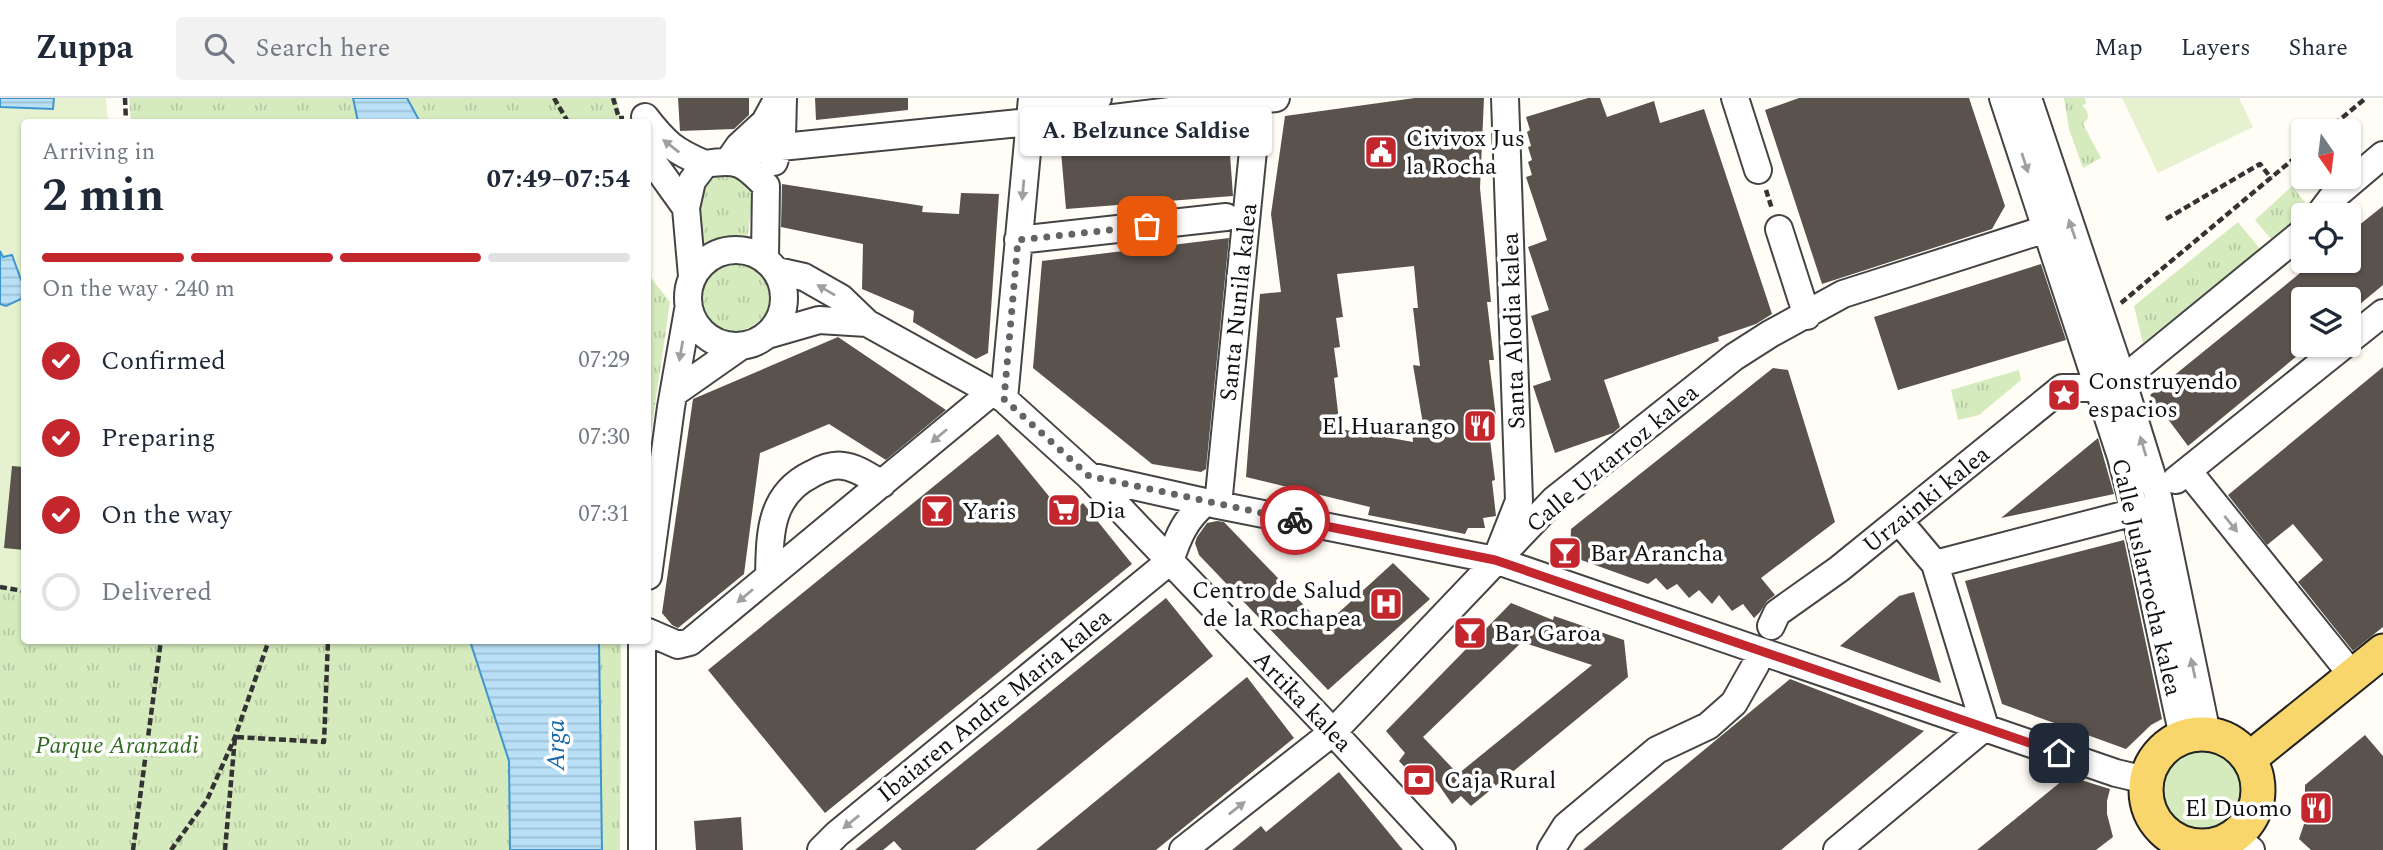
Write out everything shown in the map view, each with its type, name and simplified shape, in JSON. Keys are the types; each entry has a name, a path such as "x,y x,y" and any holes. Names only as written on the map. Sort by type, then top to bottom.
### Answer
{"main road":[{"path":"2249,759 2383,651"},
{"path":"2195,736 2230,743 2249,759 2256,775 2258,792 2243,843 2193,846 2166,844 2150,814 2145,797 2146,780 2153,762 2166,747 2195,736"}],"street":[{"path":"771,265 766,186 782,138 781,98"},
{"path":"692,276 686,208 692,181 765,122 781,98"},
{"path":"717,162 752,150 1098,98"},
{"name":"Santa Alodia kalea","path":"1495,560 1519,501 1505,98"},
{"path":"1735,98 1758,170"},
{"name":"Calle Juslarrocha kalea","path":"2003,98 2097,378 2195,736"},
{"name":"Calle Juslarrocha kalea","path":"2028,98 2120,372 2157,492 2195,736"},
{"path":"1030,110 1056,125 1267,99"},
{"name":"Santa Nunila kalea","path":"1212,503 1267,99"},
{"path":"651,633 677,645 690,642 882,484 998,396 1018,240 1030,110"},
{"path":"651,127 663,141 681,154 748,168 766,186"},
{"path":"2328,203 2383,155"},
{"path":"651,159 686,208"},
{"path":"1018,240 1226,218"},
{"path":"1779,229 1807,316"},
{"name":"Calle Uztarroz kalea","path":"1183,850 1333,732 1554,500 1734,357 1843,294 2046,229"},
{"path":"2139,366 2291,242"},
{"path":"651,555 674,393 688,310 687,292 692,276 702,262 716,253 733,249 750,251 771,265 784,287 784,304 778,321 767,335 741,346 674,393"},
{"name":"Artika kalea","path":"771,265 804,277 841,298 867,323 998,396 1089,476 1442,850"},
{"path":"688,310 695,325 708,338 724,345 741,346"},
{"path":"2361,331 2383,313"},
{"name":"Artika kalea","path":"767,335 819,320 867,323"},
{"path":"2157,492 2188,471 2329,357"},
{"name":"Urzainki kalea","path":"1771,626 1777,612 1839,569 2062,388 2088,388"},
{"path":"769,576 770,536 776,512 782,497 798,481 834,466 845,466 882,484"},
{"path":"2188,471 2353,676"},
{"path":"1089,476 1495,560 2116,773 2146,780"},
{"path":"1170,561 1178,537 1192,513 1212,503"},
{"path":"1935,564 2135,512"},
{"path":"1899,521 1935,564 1985,727"},
{"name":"Ibaiaren Andre Maria kalea","path":"821,850 836,834 1170,561"},
{"path":"642,644 642,850"},
{"path":"1551,850 1566,826 1657,751 1708,726 1734,703 1756,664"},
{"path":"1837,850 1985,727"}],"path":[{"path":"125,98 126,119"},
{"path":"554,98 566,119"},
{"path":"612,98 619,118 640,114"},
{"path":"2341,119 2366,98"},
{"path":"2121,303 2291,161"},
{"path":"2166,219 2260,164 2271,178"},
{"path":"1758,170 1779,229"},
{"path":"0,587 21,590"},
{"path":"133,850 159,644"},
{"path":"171,850 207,800 234,737 268,644"},
{"path":"234,737 324,742 328,644"},
{"path":"225,850 234,737"}],"green space":[{"path":"54,98 106,98 108,119 21,119 21,590 0,587 0,107 53,109"},
{"path":"129,98 353,98 357,119 131,119"},
{"path":"407,98 617,98 620,119 418,119"},
{"path":"2064,98 2085,98 2086,104 2082,105 2088,118 2083,124 2101,158 2083,168 2069,129"},
{"path":"2122,98 2239,98 2253,127 2158,173"},
{"path":"719,176 736,176 753,195 747,241 733,242 701,253 699,227 702,195 709,181"},
{"path":"2291,187 2305,203 2291,203 2291,234 2277,246 2255,220"},
{"path":"2238,222 2260,249 2143,343 2134,306"},
{"path":"736,261 756,267 765,274 772,288 771,301 765,314 755,324 728,332 715,327 703,314 699,295 702,281 710,270 717,265"},
{"path":"651,278 670,302 651,432"},
{"path":"2019,370 2021,380 1979,415 1958,420 1951,390"},
{"name":"Parque Aranzadi","path":"0,587 21,590 21,644 471,644 509,761 510,850 0,850"},
{"path":"599,644 621,644 620,850 602,850"},
{"path":"2201,747 2217,750 2230,759 2239,772 2242,788 2239,804 2230,817 2217,826 2201,829 2185,826 2172,817 2163,804 2160,788 2163,772 2172,759 2185,750"}],"water":[{"path":"0,98 54,98 53,109 0,107"},
{"path":"353,98 407,98 418,119 357,119"},
{"path":"0,251 3,257 12,255 21,280 21,299 6,306 0,304"},
{"name":"Arga","path":"471,644 599,644 602,850 510,850 509,761"}],"building":[{"path":"678,98 749,98 749,115 734,129 680,131"},
{"path":"815,98 908,98 908,110 816,120"},
{"path":"1415,98 1484,98 1480,188 1491,302 1487,302 1494,360 1489,360 1496,417 1487,415 1495,480 1492,481 1496,516 1483,518 1485,528 1468,528 1465,534 1368,515 1370,507 1246,477 1260,294 1281,292 1271,214 1285,116","holes":["1414,266 1418,308 1413,308 1420,366 1413,365 1423,424 1412,427 1413,442 1340,429 1334,378 1338,377 1334,348 1340,347 1336,318 1343,317 1337,274"]},
{"path":"1588,98 1600,98 1607,117 1654,101 1660,123 1704,109 1772,314 1756,324 1718,337 1719,341 1604,380 1620,427 1613,433 1555,453 1533,386 1551,380 1531,316 1549,310 1528,247 1547,240 1526,177 1532,175 1528,162 1532,160 1527,132 1530,130 1526,117"},
{"path":"1799,98 1969,98 2005,206 1992,229 1822,284 1765,110"},
{"path":"1228,126 1233,196 1066,209 1060,140"},
{"path":"782,184 923,206 922,212 959,214 961,193 999,194 988,353 976,359 913,322 914,311 862,289 863,244 781,227"},
{"path":"2383,206 2383,285 2361,303 2361,287 2291,287 2291,357 2296,357 2188,446 2150,395 2300,273 2361,273 2361,224"},
{"path":"1229,238 1206,469 1201,472 1152,464 1033,368 1042,261"},
{"path":"2041,264 2066,340 1898,390 1874,317"},
{"path":"838,337 946,410 886,460 829,424 760,453 744,574 678,628 672,625 662,613 693,399"},
{"path":"2383,367 2383,627 2353,651 2298,582 2323,560 2293,524 2267,545 2228,495"},
{"path":"1773,368 1788,370 1835,522 1761,578 1775,595 1754,618 1743,604 1732,611 1719,595 1712,604 1699,590 1689,598 1677,584 1667,590 1656,578 1648,584 1570,556 1571,529"},
{"path":"998,434 1066,517 1083,503 1132,564 825,813 708,670"},
{"path":"2098,438 2114,494 2001,518"},
{"path":"12,466 21,467 21,550 4,548"},
{"name":"Centro de Salud de la Rochapea","path":"1224,522 1324,626 1393,563 1430,599 1328,690 1199,555 1195,543 1197,537 1207,523"},
{"path":"2124,540 2162,719 2151,725 2126,749 2002,704 1965,581"},
{"path":"1914,592 1941,683 1840,646 1899,596"},
{"path":"1166,598 1213,656 975,850 902,850 894,841 883,850 855,850"},
{"path":"1511,603 1553,620 1554,616 1624,640 1628,677 1471,806 1461,796 1452,804 1436,781 1426,790 1399,761 1405,753 1386,731","holes":["1522,642 1592,665 1458,774 1423,737"]},
{"path":"1247,677 1294,738 1156,850 1036,850"},
{"path":"1790,679 1924,731 1781,850 1583,850"},
{"path":"2365,735 2383,756 2383,850 2311,850 2299,839 2305,821 2305,785"},
{"path":"1339,772 1403,850 1232,850 1261,826 1266,832"},
{"path":"2068,776 2110,789 2107,814 2113,837 2096,850 1977,850"},
{"path":"741,817 743,850 696,850 694,821"}],"way so far":[{"path":"1147,226 1018,240 1004,399 1089,476 1295,520"}],"place":[{"name":"Civivox Jus la Rocha","path":"1381,152"},
{"name":"A. Belzunce Saldise","path":"1147,226"},
{"name":"Construyendo espacios","path":"2064,395"},
{"name":"El Huarango","path":"1480,426"},
{"name":"Dia","path":"1064,510"},
{"name":"Yaris","path":"937,511"},
{"name":"Bar Arancha","path":"1565,553"},
{"name":"Centro de Salud de la Rochapea","path":"1386,604"},
{"name":"Bar Garoa","path":"1470,633"},
{"name":"Caja Rural","path":"1419,780"},
{"name":"El Duomo","path":"2316,808"}],"route":[{"path":"1295,520 1495,560 2059,753"}]}
